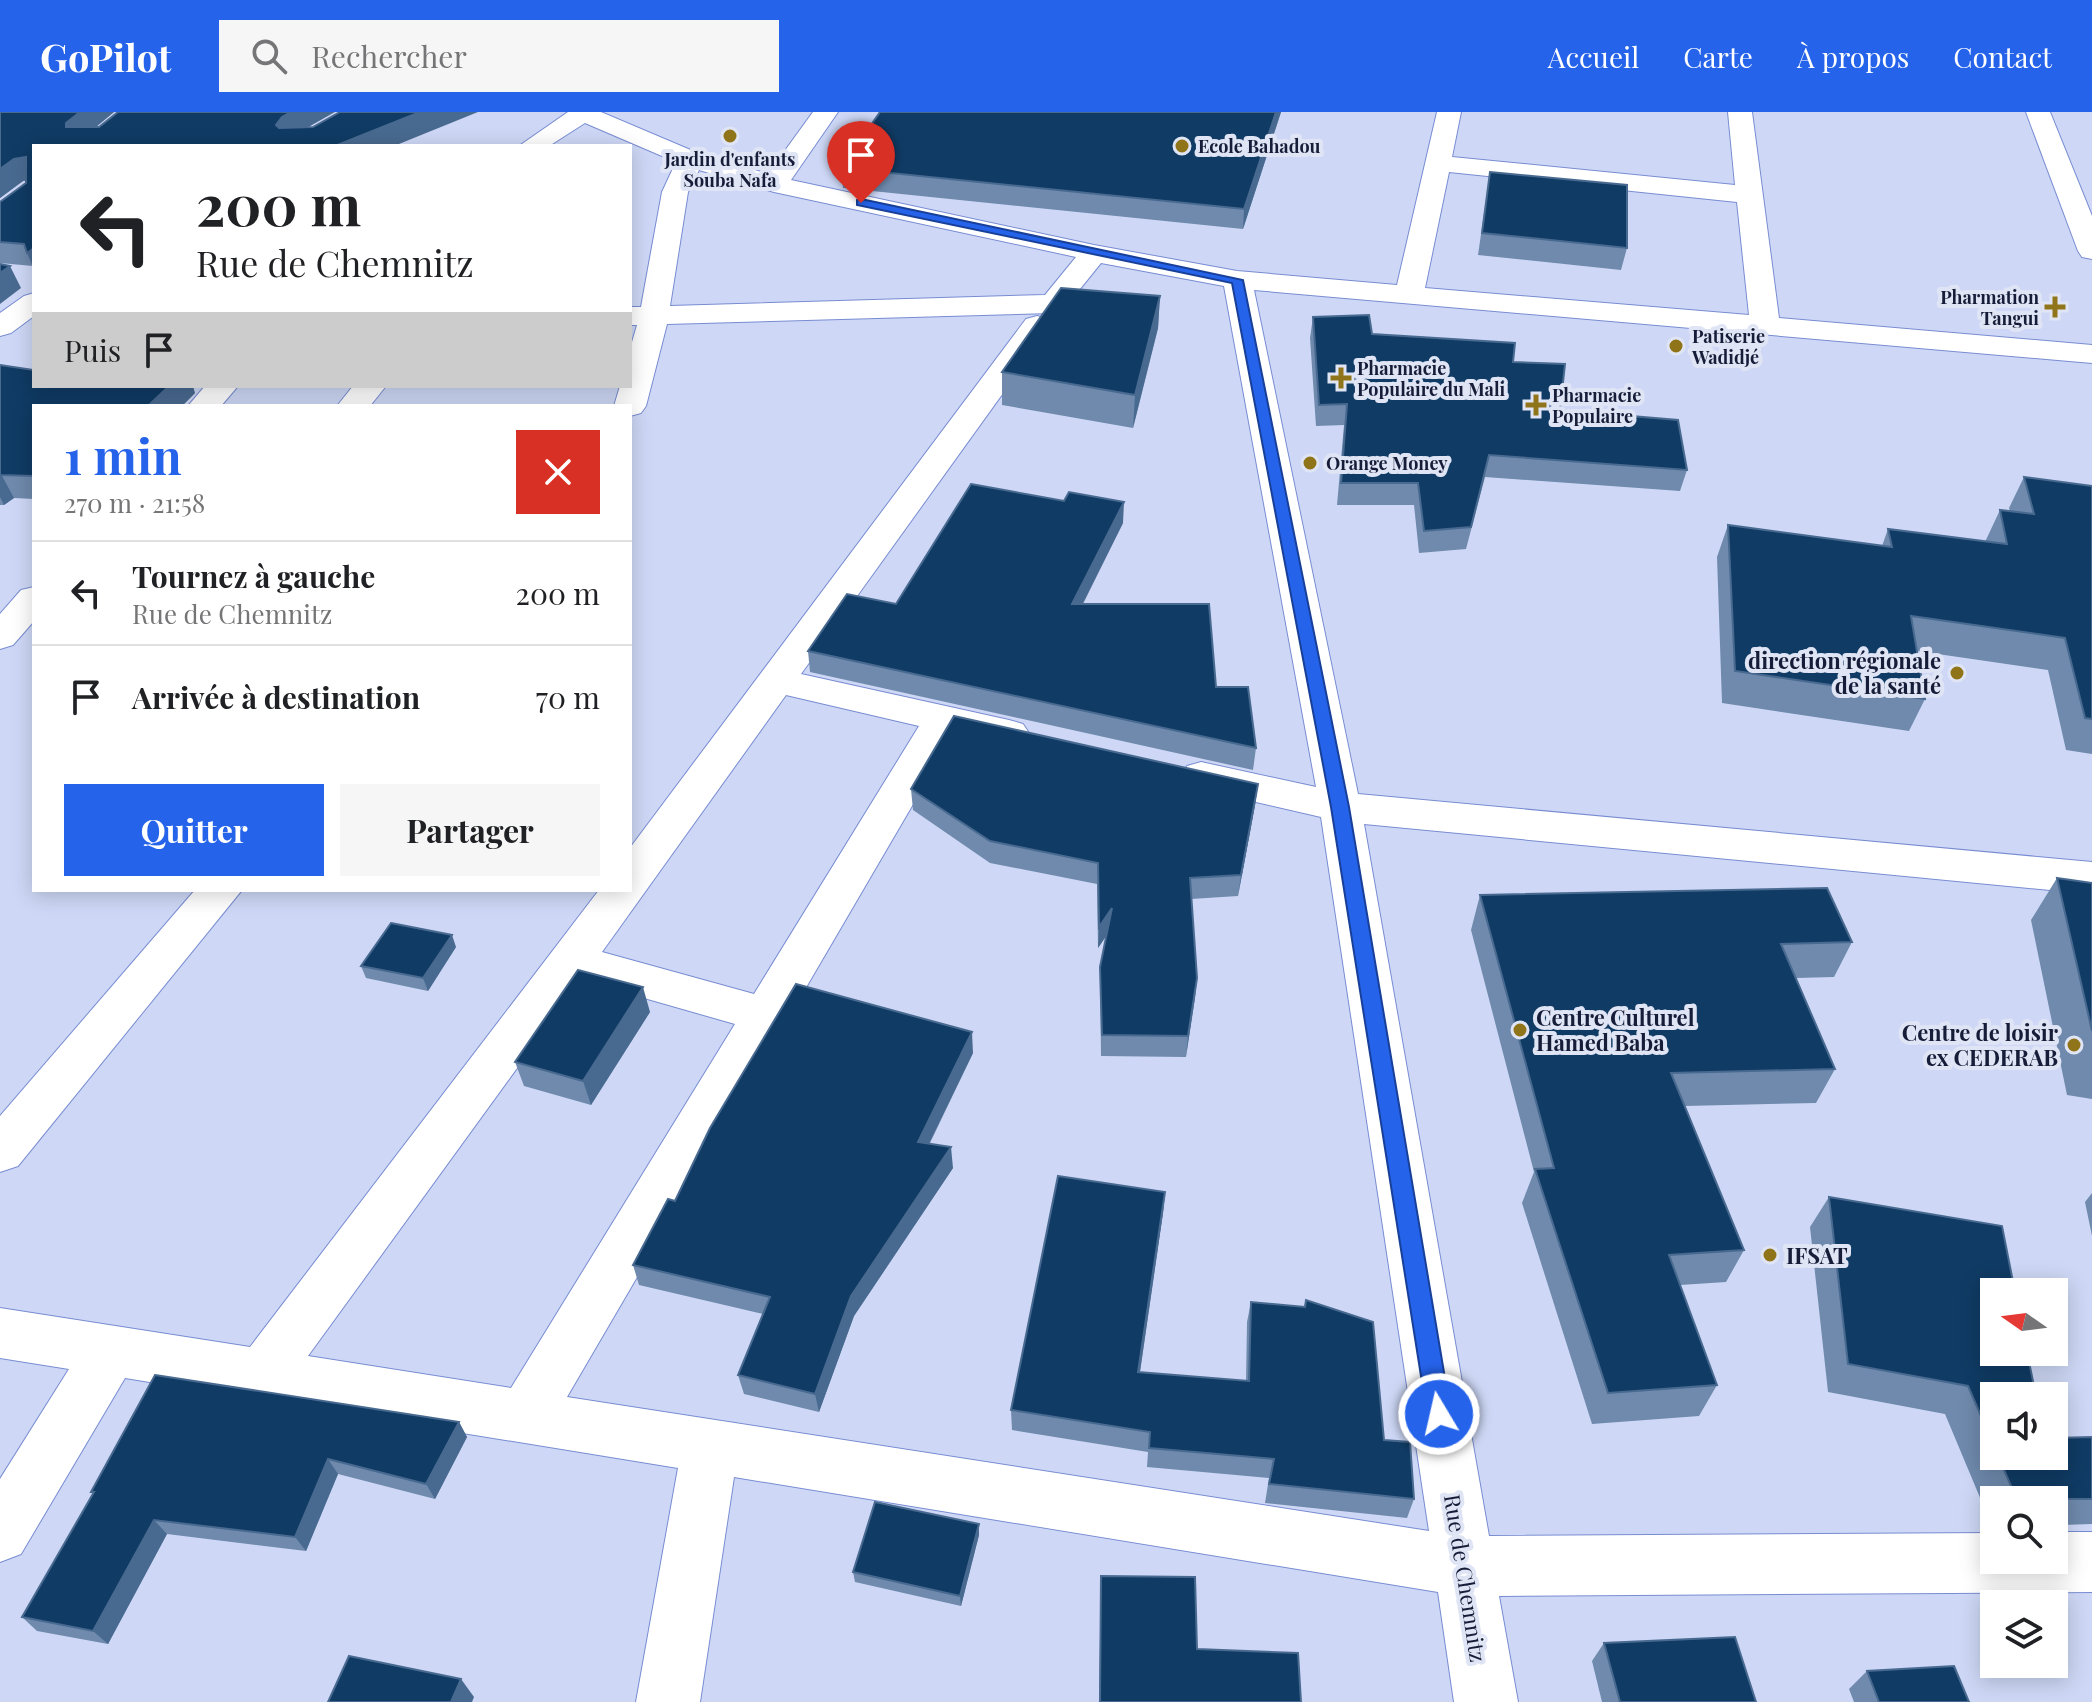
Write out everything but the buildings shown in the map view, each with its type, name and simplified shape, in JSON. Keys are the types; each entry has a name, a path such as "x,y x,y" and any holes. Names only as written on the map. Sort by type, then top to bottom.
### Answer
{"street":[{"path":"774,184 826,112"},
{"path":"1409,295 1449,112"},
{"path":"1740,112 1765,325"},
{"path":"2038,112 2092,251"},
{"path":"535,144 581,113 691,159 774,184 1094,253 1237,280 2092,354"},
{"path":"630,404 642,316 675,192 691,159"},
{"path":"1438,163 1750,195"},
{"path":"632,877 1053,304 1094,253"},
{"name":"Rue de Chemnitz","path":"1237,280 1340,807 1486,1702"},
{"path":"8,340 30,285"},
{"path":"642,316 1053,304"},
{"path":"206,404 220,388"},
{"path":"355,404 368,388"},
{"path":"0,637 32,600"},
{"path":"0,649 32,649"},
{"path":"779,681 1050,742"},
{"path":"524,1417 943,719"},
{"path":"1157,766 1340,807 2092,878"},
{"path":"0,1151 218,892"},
{"path":"262,1375 622,892"},
{"path":"571,960 766,1015"},
{"path":"0,1333 1464,1566 2092,1562"},
{"path":"0,1533 111,1351"},
{"path":"668,1702 710,1446"}],"place":[{"name":"Jardin d'enfants Souba Nafa","path":"730,136"},
{"name":"Ecole Bahadou","path":"1182,146"},
{"name":"Pharmation Tangui","path":"2055,307"},
{"name":"Patiserie Wadidjé","path":"1676,346"},
{"name":"Pharmacie Populaire du Mali","path":"1341,378"},
{"name":"Pharmacie Populaire","path":"1536,405"},
{"name":"Orange Money","path":"1310,463"},
{"name":"direction régionale de la santé","path":"1957,673"},
{"name":"Centre Culturel Hamed Baba","path":"1520,1030"},
{"name":"Centre de loisir ex CEDERAB","path":"2074,1045"},
{"name":"IFSAT","path":"1770,1255"}],"route":[{"path":"861,203 1237,280 1340,807 1439,1414"}]}
